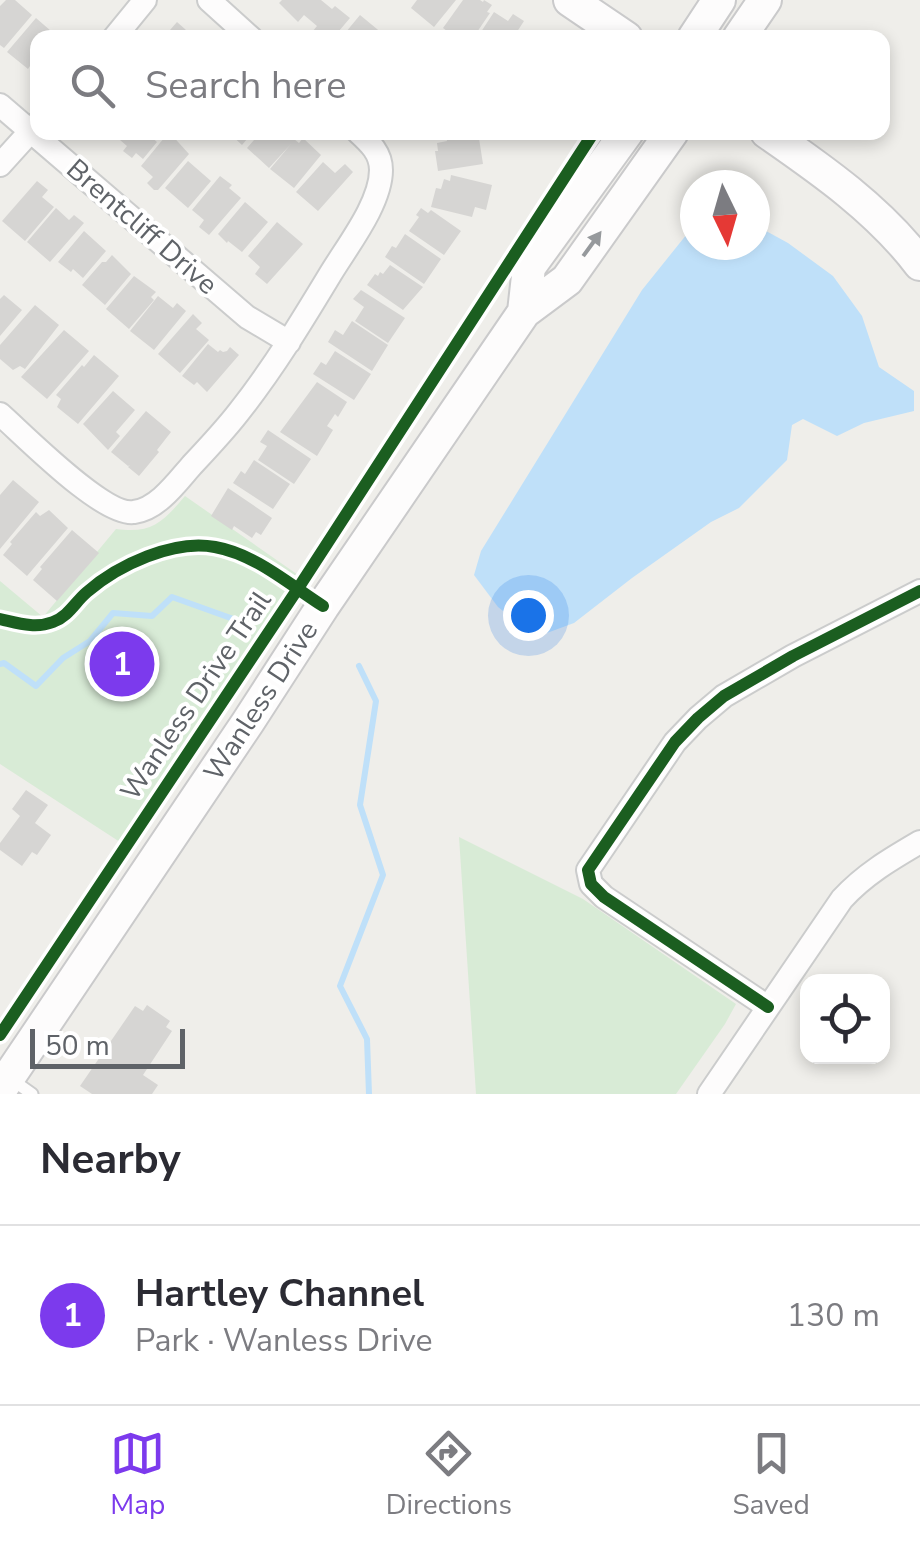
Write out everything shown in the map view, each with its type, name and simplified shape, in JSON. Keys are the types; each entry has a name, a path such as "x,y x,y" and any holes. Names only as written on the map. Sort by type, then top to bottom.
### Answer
{"main road":[{"path":"570,0 614,30"},
{"path":"699,30 720,0"},
{"path":"744,30 765,0"},
{"name":"Wanless Drive","path":"524,312 529,268 621,140"},
{"name":"Wanless Drive","path":"14,1087 324,606 524,312 567,280 666,140"},
{"path":"778,140 873,212 920,264"}],"street":[{"path":"121,30 145,0"},
{"path":"209,0 242,30"},
{"name":"Brentcliff Drive","path":"0,105 30,124"},
{"path":"0,165 30,131"},
{"name":"Brentcliff Drive","path":"49,140 247,317 289,342"},
{"path":"0,414 98,500 118,511 133,512 153,505 238,414 289,342 365,217 379,186 382,166 367,140"},
{"path":"768,1007 604,897 591,884 588,870 675,742 724,696 920,591"},
{"path":"709,1094 842,899 860,880 920,842"}],"green space":[{"path":"185,496 301,577 123,844 0,764 0,581 43,617 116,529 148,528 170,513"},
{"path":"459,837 583,899 736,1004 676,1094 476,1094"}],"water":[{"path":"770,233 833,276 862,316 879,367 914,391 914,411 864,423 837,436 803,419 792,425 787,460 739,508 711,522 574,623 536,637 498,607 474,575 481,551 642,290 680,243 680,260 770,260"}],"building":[{"path":"6,0 15,0 32,15 4,48 0,45 0,6"},
{"path":"321,0 350,18 340,30 314,30 317,26 304,15 298,22 279,3"},
{"path":"417,0 456,0 434,27 411,8"},
{"path":"463,0 484,0 492,5 478,30 443,28"},
{"path":"494,12 508,21 513,14 524,21 518,30 482,30"},
{"path":"360,15 378,30 348,30"},
{"path":"36,18 50,30 30,30 28,69 7,52"},
{"path":"177,22 186,30 170,30"},
{"path":"120,140 157,142 143,159 136,153 132,158 123,151 127,146"},
{"path":"162,140 176,140 189,154 158,190 147,183 153,177 141,166"},
{"path":"254,140 305,140 321,155 294,188 270,169 291,144 269,168 247,148"},
{"path":"479,140 483,164 438,171 437,143"},
{"path":"188,161 211,181 188,208 165,188"},
{"path":"323,162 335,173 345,164 353,172 318,211 296,192"},
{"path":"451,175 492,185 486,210 475,207 472,217 431,207 436,188 441,189 444,179 450,181"},
{"path":"220,176 241,198 209,235 199,227 204,220 192,210"},
{"path":"37,181 48,190 42,197 54,207 25,241 2,221"},
{"path":"245,202 268,222 242,252 218,234"},
{"path":"56,208 69,220 74,215 84,223 50,262 27,242"},
{"path":"421,208 428,213 431,210 461,231 444,255 409,231"},
{"path":"277,222 303,244 267,284 255,274 260,267 248,256"},
{"path":"84,231 106,251 83,278 58,262"},
{"path":"405,234 441,259 424,284 385,257"},
{"path":"112,255 131,274 105,305 82,285"},
{"path":"390,265 423,287 403,310 367,285 375,274 383,274"},
{"path":"134,276 156,292 151,297 154,300 129,329 106,309"},
{"path":"361,290 405,318 388,343 355,321 364,307 353,299"},
{"path":"4,295 22,310 0,336 0,299"},
{"path":"158,296 173,308 177,303 186,311 154,350 130,331"},
{"path":"35,305 59,325 25,369 20,366 13,370 0,359 0,345"},
{"path":"193,314 202,323 196,329 209,340 180,373 158,354"},
{"path":"352,321 388,345 372,371 328,342 335,330 343,335"},
{"path":"64,330 89,351 47,399 21,377"},
{"path":"208,344 218,352 230,347 239,355 207,392 197,382 194,385 182,376"},
{"path":"335,351 371,374 354,400 313,374 321,362 326,365"},
{"path":"94,355 119,376 78,424 57,407 61,399 56,395"},
{"path":"317,382 347,402 327,426 333,430 317,456 280,432"},
{"path":"113,391 135,410 116,432 120,436 108,450 83,424"},
{"path":"146,411 171,432 139,476 111,452"},
{"path":"268,430 311,459 294,484 258,460 267,446 260,442"},
{"path":"254,460 290,484 273,509 233,483"},
{"path":"13,480 39,502 0,549 0,495"},
{"path":"228,488 272,518 261,535 256,532 252,538 211,516"},
{"path":"49,510 68,528 27,576 3,555 36,512 40,516"},
{"path":"72,530 99,553 57,601 33,580"},
{"path":"26,790 48,805 35,823 51,835 37,855 32,852 22,866 0,850 0,843 20,816 12,809"},
{"path":"147,1005 170,1021 166,1027 172,1031 143,1075 158,1085 152,1094 92,1094 80,1086 135,1006 143,1011"}],"waterway":[{"path":"0,664 36,686 63,658 90,641 113,613 152,616 172,597 239,621"},
{"path":"359,666 376,701 360,805 383,875 340,986 367,1039 369,1094"}],"cycle path":[{"name":"Wanless Drive Trail","path":"0,1035 297,590 589,140"},
{"path":"0,619 33,625 53,622 100,582 130,564 165,551 199,546 244,556 323,606"},
{"path":"768,1007 604,897 591,884 588,870 675,742 724,696 920,591"}],"place":[{"name":"Hartley Channel","path":"122,664"}]}
